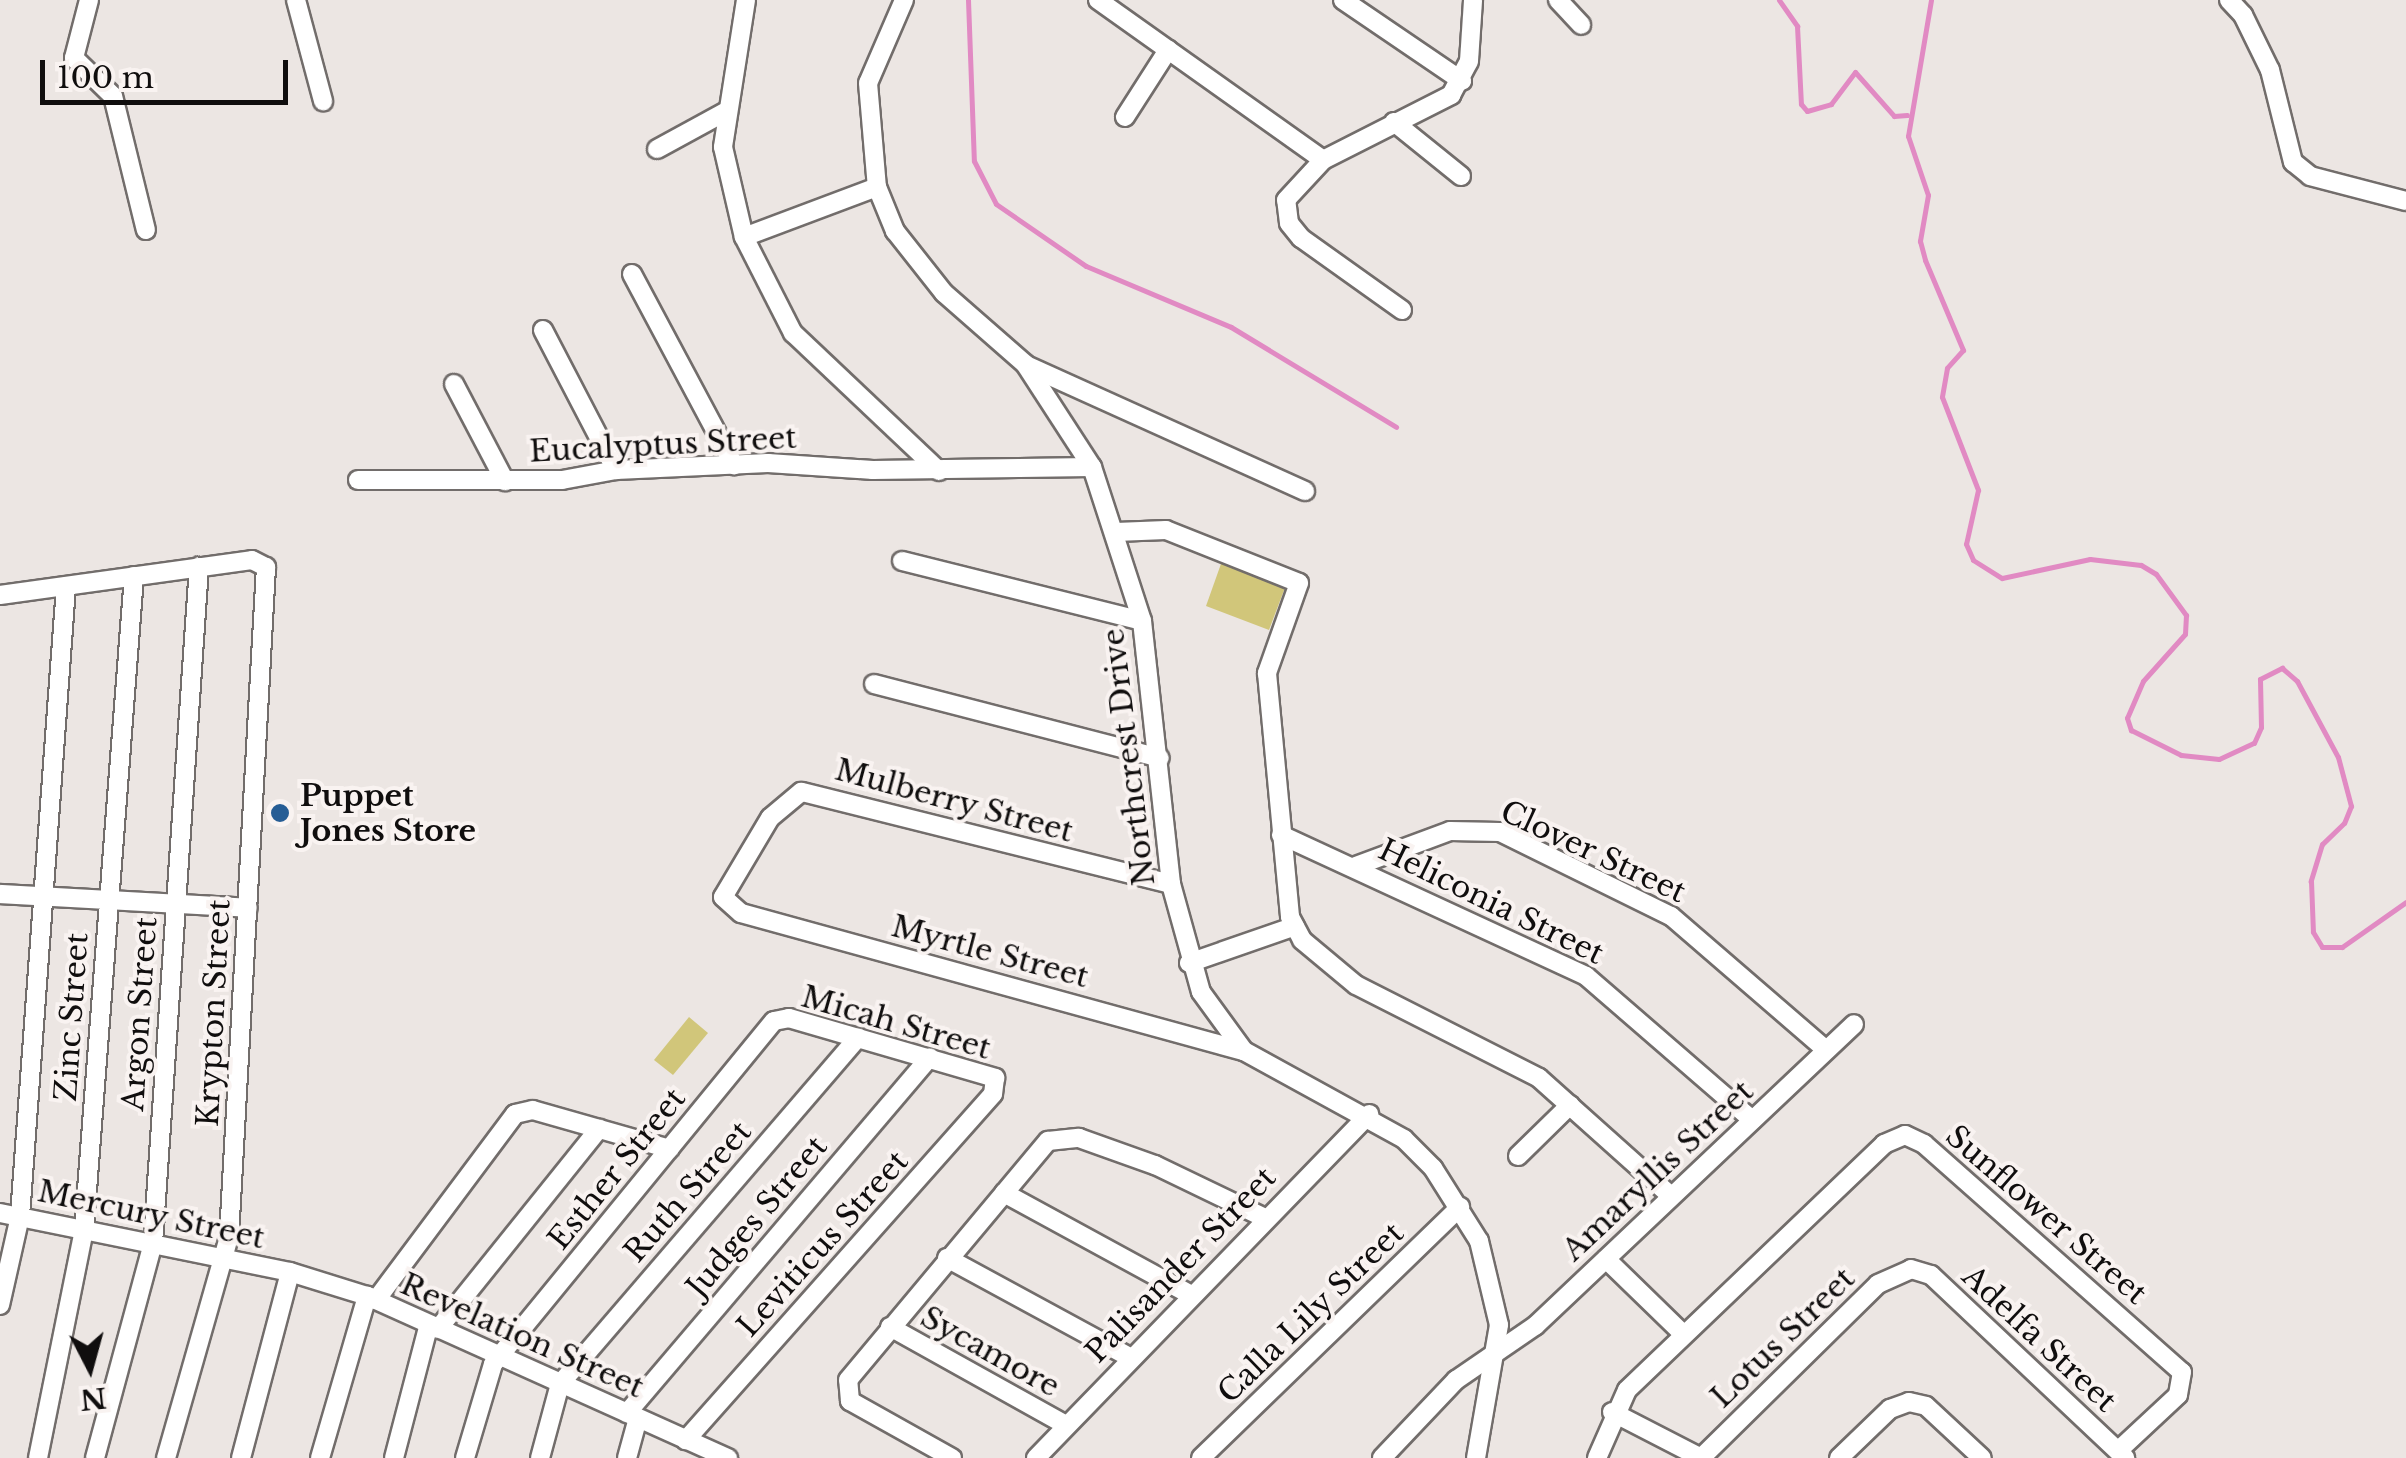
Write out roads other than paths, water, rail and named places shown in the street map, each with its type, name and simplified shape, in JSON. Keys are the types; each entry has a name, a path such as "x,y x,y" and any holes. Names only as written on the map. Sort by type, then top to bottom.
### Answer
{"street":[{"path":"89,0 74,58 113,96 146,230"},
{"path":"296,0 323,101"},
{"path":"746,0 725,112 729,192 744,237 793,333 939,471"},
{"name":"Northcrest Drive","path":"904,0 868,84 876,187 895,231 944,293 1024,364 1092,467 1142,621 1171,884 1188,963 1201,992 1244,1051 1369,1114 1433,1168 1460,1207 1494,1286 1498,1354 1476,1458"},
{"path":"1098,0 1323,160"},
{"path":"1343,0 1462,81"},
{"path":"1402,310 1293,230 1286,200 1323,160 1451,95 1462,81 1473,0"},
{"path":"1558,0 1582,26"},
{"path":"2229,0 2243,14 2270,70 2293,162 2331,184 2406,201"},
{"path":"1125,117 1168,50"},
{"path":"657,149 725,112"},
{"path":"1394,122 1462,176"},
{"path":"744,237 876,187"},
{"path":"632,274 734,465"},
{"path":"543,330 616,470"},
{"path":"1024,364 1306,490"},
{"path":"454,384 505,481"},
{"name":"Eucalyptus Street","path":"358,480 505,481 616,470 734,465 939,471 1092,467"},
{"path":"1116,532 1182,534 1299,583 1300,597 1267,673 1281,834 1295,926 1340,975 1505,1056 1570,1105 1671,1196"},
{"path":"902,561 1142,621"},
{"name":"Krypton Street","path":"166,1458 222,1258 248,908 263,563 199,567"},
{"path":"0,595 199,567"},
{"name":"Argon Street","path":"95,1458 153,1243 199,567"},
{"name":"Zinc Street","path":"38,1458 84,1229 134,576"},
{"path":"0,1305 20,1216 40,896 52,852 66,586"},
{"path":"874,684 1160,758"},
{"name":"Mulberry Street","path":"724,902 726,884 770,818 801,792 1171,884"},
{"name":"Clover Street","path":"1356,866 1450,831 1500,832 1671,916 1826,1050"},
{"name":"Heliconia Street","path":"1281,834 1356,866 1597,983 1752,1120"},
{"path":"0,894 248,908"},
{"name":"Myrtle Street","path":"724,902 741,912 1244,1051"},
{"path":"1188,963 1295,926"},
{"name":"Micah Street","path":"779,1019 990,1074 997,1082"},
{"name":"Esther Street","path":"465,1458 487,1375 500,1356 779,1019"},
{"name":"Amaryllis Street","path":"1382,1458 1456,1380 1498,1354 1606,1260 1854,1024"},
{"name":"Ruth Street","path":"560,1384 858,1037"},
{"name":"Judges Street","path":"632,1416 930,1057"},
{"name":"Leviticus Street","path":"686,1440 997,1082"},
{"path":"1518,1156 1570,1105"},
{"path":"320,1458 371,1298 520,1111 670,1149"},
{"name":"Palisander Street","path":"1036,1458 1263,1217 1369,1114"},
{"path":"394,1458 434,1326 600,1129"},
{"path":"952,1458 856,1406 846,1388 890,1327 1042,1146 1068,1136 1156,1164 1263,1217"},
{"name":"Sunflower Street","path":"1597,1458 1612,1412 1682,1333 1884,1144 1905,1136 1924,1144 2182,1372 2178,1395 2121,1455"},
{"path":"1004,1193 1189,1294"},
{"name":"Calla Lily Street","path":"1201,1458 1460,1207"},
{"name":"Mercury Street","path":"0,1213 290,1272"},
{"path":"947,1258 1131,1358"},
{"path":"1606,1260 1682,1333"},
{"name":"Adelfa Street","path":"1911,1269 1931,1275 2121,1455"},
{"name":"Lotus Street","path":"1701,1458 1878,1284 1911,1269"},
{"path":"241,1458 290,1272"},
{"name":"Revelation Street","path":"290,1272 371,1298 719,1456"},
{"name":"Sycamore","path":"890,1327 1064,1424"},
{"path":"540,1458 560,1384"},
{"path":"1839,1458 1890,1409 1909,1402 1926,1406 1982,1458"},
{"path":"1612,1412 1701,1458"},
{"path":"627,1458 632,1416"}],"waterway":[{"path":"968,0 974,161 996,204 1086,266 1231,327 1396,427"},
{"path":"1779,0 1797,26 1801,104 1807,111 1831,104 1855,72 1894,116 1907,115"},
{"path":"1931,0 1908,136 1928,195 1920,241 1963,350 1947,368 1942,397 1978,490 1966,544 1973,560 2002,578 2090,559 2141,565 2156,574 2186,615 2185,634 2143,681 2127,718 2131,730 2181,755 2219,759 2254,743 2261,727 2260,679 2282,668 2297,681 2338,757 2351,806 2344,823 2322,844 2311,881 2313,932 2322,947 2342,947 2406,902"}],"place":[{"name":"Puppet Jones Store","path":"280,813"}]}
